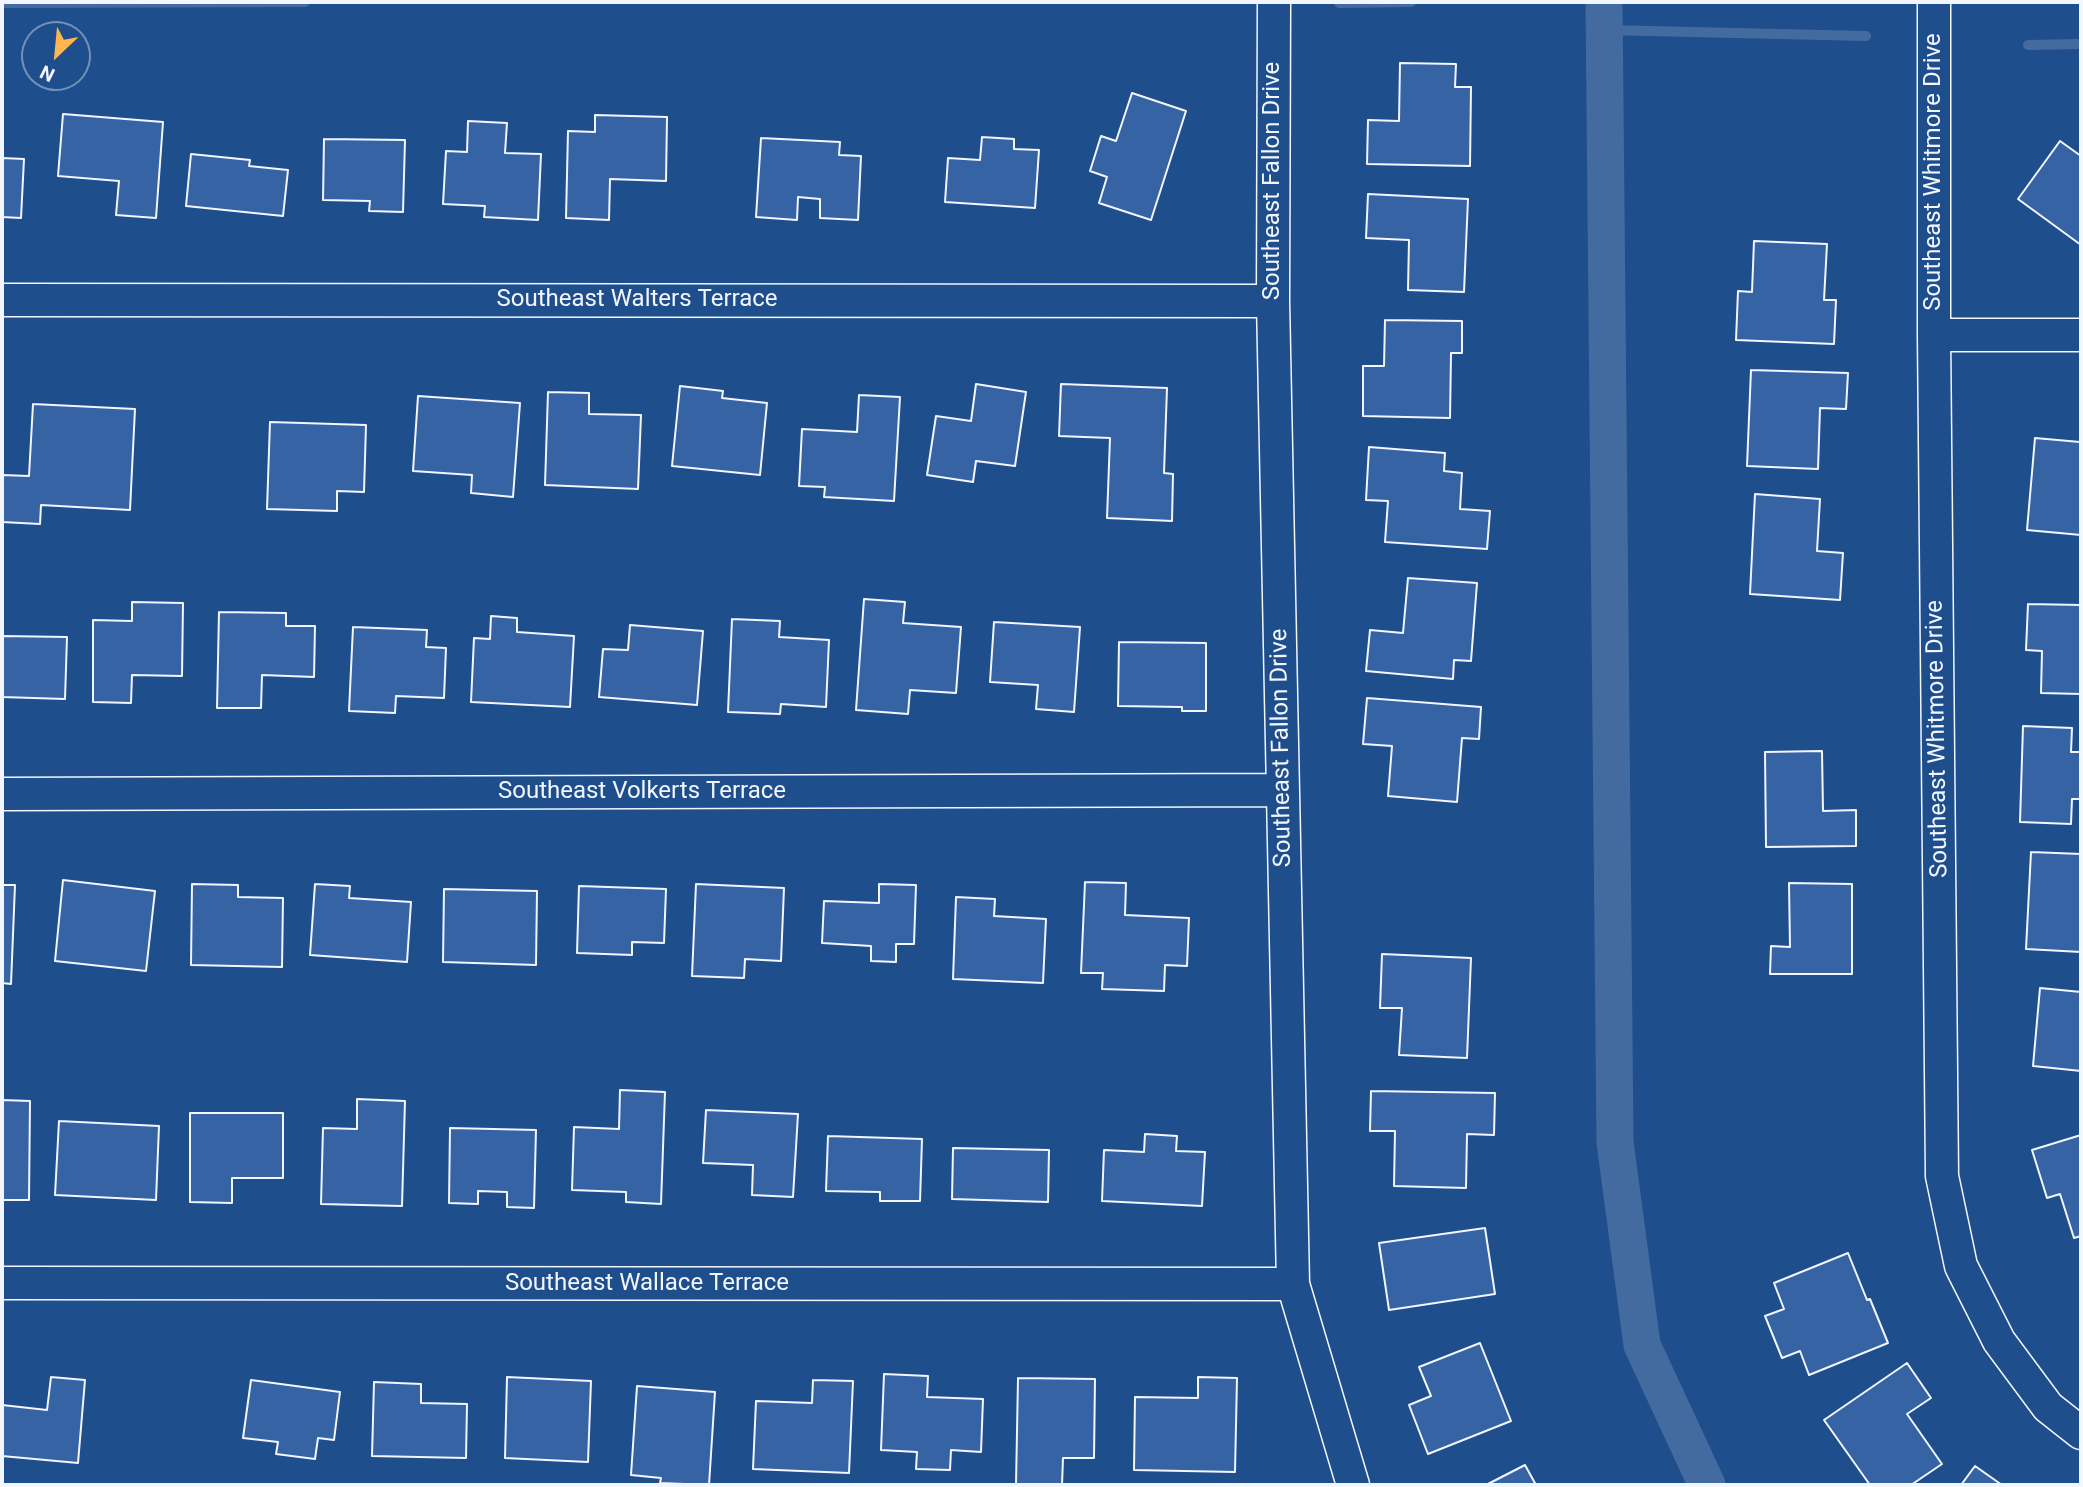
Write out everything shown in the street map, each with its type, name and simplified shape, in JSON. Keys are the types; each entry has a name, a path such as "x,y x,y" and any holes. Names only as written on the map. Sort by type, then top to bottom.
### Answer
{"street":[{"name":"Southeast Fallon Drive","path":"1274,2 1273,301 1293,1284 1353,1485"},
{"name":"Southeast Whitmore Drive","path":"1934,2 1934,335 1942,1176 1961,1266 1999,1341 2048,1407 2081,1433"},
{"name":"Southeast Walters Terrace","path":"2,300 1273,301"},
{"path":"1934,335 2081,335"},
{"name":"Southeast Volkerts Terrace","path":"2,794 1283,790"},
{"name":"Southeast Wallace Terrace","path":"2,1283 1293,1284"}],"building":[{"path":"1400,63 1456,64 1455,87 1471,87 1470,166 1367,164 1368,120 1399,121"},
{"path":"1132,93 1186,111 1151,220 1099,203 1107,177 1090,171 1101,136 1116,141"},
{"path":"63,114 163,122 156,218 116,215 119,181 58,176"},
{"path":"595,115 667,117 666,181 610,179 609,220 566,218 568,131 595,132"},
{"path":"468,121 507,123 505,153 541,154 538,220 484,217 485,206 443,204 446,151 467,152"},
{"path":"982,137 1014,139 1014,149 1039,150 1035,208 945,202 948,158 980,160"},
{"path":"761,138 840,142 839,155 861,156 858,220 820,218 820,199 798,197 797,220 756,217"},
{"path":"324,139 405,140 403,212 369,211 370,201 323,200"},
{"path":"2060,141 2081,156 2081,245 2018,199"},
{"path":"191,154 250,160 249,166 288,170 283,216 186,206"},
{"path":"2,158 24,159 21,218 2,217"},
{"path":"1368,194 1468,199 1464,292 1408,290 1409,240 1366,238"},
{"path":"1754,241 1827,244 1824,300 1836,300 1834,344 1736,340 1738,291 1752,292"},
{"path":"1385,320 1462,321 1462,353 1451,353 1450,418 1363,416 1363,366 1384,366"},
{"path":"1751,370 1848,373 1846,409 1820,408 1818,469 1747,466"},
{"path":"976,384 1026,392 1015,466 976,461 973,482 927,475 936,416 971,421"},
{"path":"1061,384 1167,388 1164,473 1173,474 1172,521 1107,518 1110,438 1059,436"},
{"path":"680,386 723,391 722,398 767,403 760,475 672,466"},
{"path":"548,392 589,393 589,414 641,415 638,489 545,485"},
{"path":"859,395 900,397 894,501 824,497 825,487 799,486 802,429 857,432"},
{"path":"418,396 520,403 513,497 471,493 472,475 413,471"},
{"path":"33,404 135,409 130,510 41,505 40,524 2,522 2,475 29,476"},
{"path":"270,422 366,425 364,492 337,491 337,511 267,509"},
{"path":"2081,427 2081,535 2027,530 2035,438 2080,442"},
{"path":"1369,447 1445,453 1444,471 1462,473 1460,509 1490,511 1487,549 1385,542 1388,501 1366,500"},
{"path":"1755,494 1820,499 1817,551 1843,553 1840,600 1750,594"},
{"path":"1408,578 1477,583 1471,661 1454,660 1453,679 1366,671 1370,630 1403,633"},
{"path":"864,599 905,602 903,623 961,627 956,693 910,690 908,714 856,710"},
{"path":"132,602 183,603 182,676 132,675 131,703 93,702 93,620 132,621"},
{"path":"2028,604 2081,605 2081,694 2041,693 2042,651 2026,650"},
{"path":"219,612 286,613 286,626 315,626 314,677 262,675 261,708 217,708"},
{"path":"491,616 517,618 517,632 574,636 570,707 471,702 474,638 490,639"},
{"path":"732,619 780,621 779,637 829,640 826,707 781,704 780,714 728,712"},
{"path":"994,622 1080,627 1074,712 1036,709 1038,685 990,682"},
{"path":"630,625 703,631 697,705 599,697 603,649 628,650"},
{"path":"353,627 427,630 426,647 446,648 444,698 396,696 395,713 349,711"},
{"path":"2,636 67,637 65,699 2,697"},
{"path":"1119,642 1206,643 1206,711 1182,711 1182,707 1118,706"},
{"path":"1367,698 1481,707 1479,739 1462,738 1457,802 1388,796 1392,746 1363,744"},
{"path":"2023,726 2072,728 2071,752 2081,752 2081,799 2072,799 2071,824 2020,822"},
{"path":"1822,751 1823,811 1856,810 1856,846 1766,847 1765,752"},
{"path":"2031,852 2081,854 2081,952 2026,949"},
{"path":"63,880 155,891 146,971 55,961"},
{"path":"1085,882 1126,883 1125,915 1189,918 1187,966 1165,965 1164,991 1102,989 1103,973 1081,973"},
{"path":"1789,883 1852,884 1852,974 1770,974 1771,946 1790,947"},
{"path":"192,884 238,885 238,897 283,898 282,967 191,965"},
{"path":"315,884 350,886 349,898 411,902 407,962 310,955"},
{"path":"696,884 784,888 781,961 745,959 744,978 692,976"},
{"path":"879,884 916,885 914,944 896,944 896,962 871,961 871,946 822,943 824,901 879,903"},
{"path":"2,885 15,885 11,984 2,983"},
{"path":"579,886 666,889 664,943 632,942 632,955 577,953"},
{"path":"444,889 537,891 536,965 443,962"},
{"path":"956,897 995,899 994,916 1046,919 1043,983 953,979"},
{"path":"1382,954 1471,958 1467,1058 1399,1055 1402,1008 1380,1008"},
{"path":"2040,988 2081,992 2081,1071 2033,1066"},
{"path":"620,1090 665,1092 661,1204 626,1202 626,1192 572,1190 574,1127 619,1129"},
{"path":"1371,1091 1495,1093 1494,1135 1467,1134 1466,1188 1394,1186 1395,1131 1370,1131"},
{"path":"357,1099 405,1101 402,1206 321,1204 323,1128 357,1129"},
{"path":"2,1100 30,1101 29,1200 2,1200"},
{"path":"706,1110 798,1114 793,1197 752,1195 753,1165 703,1163"},
{"path":"190,1113 283,1113 283,1178 232,1178 232,1203 190,1202"},
{"path":"59,1121 159,1126 156,1200 55,1195"},
{"path":"450,1128 536,1130 534,1208 507,1207 507,1192 478,1191 478,1204 449,1203"},
{"path":"1145,1134 1177,1136 1176,1151 1205,1152 1202,1206 1102,1201 1104,1150 1144,1152"},
{"path":"2081,1135 2081,1236 2074,1238 2060,1194 2047,1198 2032,1150"},
{"path":"828,1136 922,1139 920,1201 880,1201 880,1192 826,1191"},
{"path":"953,1148 1049,1150 1048,1202 952,1199"},
{"path":"1485,1228 1495,1294 1389,1310 1379,1243"},
{"path":"1848,1253 1888,1343 1809,1375 1800,1351 1782,1358 1765,1316 1784,1309 1774,1283"},
{"path":"1480,1343 1511,1421 1428,1454 1409,1405 1431,1396 1419,1367"},
{"path":"1907,1363 1931,1398 1907,1414 1942,1464 1911,1485 1870,1485 1824,1420"},
{"path":"884,1374 928,1376 927,1397 983,1399 981,1452 951,1450 950,1470 916,1469 917,1452 881,1450"},
{"path":"51,1377 85,1380 78,1463 2,1456 2,1405 47,1410"},
{"path":"507,1377 591,1381 588,1462 505,1458"},
{"path":"1198,1377 1237,1378 1235,1472 1134,1470 1135,1397 1198,1398"},
{"path":"1018,1378 1095,1379 1094,1458 1063,1458 1062,1485 1016,1485"},
{"path":"251,1380 340,1392 334,1440 318,1438 315,1459 276,1454 278,1442 243,1438"},
{"path":"813,1380 853,1381 849,1473 753,1469 756,1401 812,1403"},
{"path":"374,1382 421,1384 421,1403 467,1404 466,1458 372,1456"},
{"path":"637,1386 715,1392 709,1485 660,1483 661,1478 631,1475"},
{"path":"1525,1465 1536,1485 1486,1485"},
{"path":"1975,1466 2002,1485 1961,1485"}],"waterway":[{"path":"2,3 305,2"},
{"path":"1339,3 1411,2"},
{"path":"1604,2 1615,1142 1642,1345 1707,1485"},
{"path":"1605,30 1866,36"},
{"path":"2028,45 2081,44"}]}
